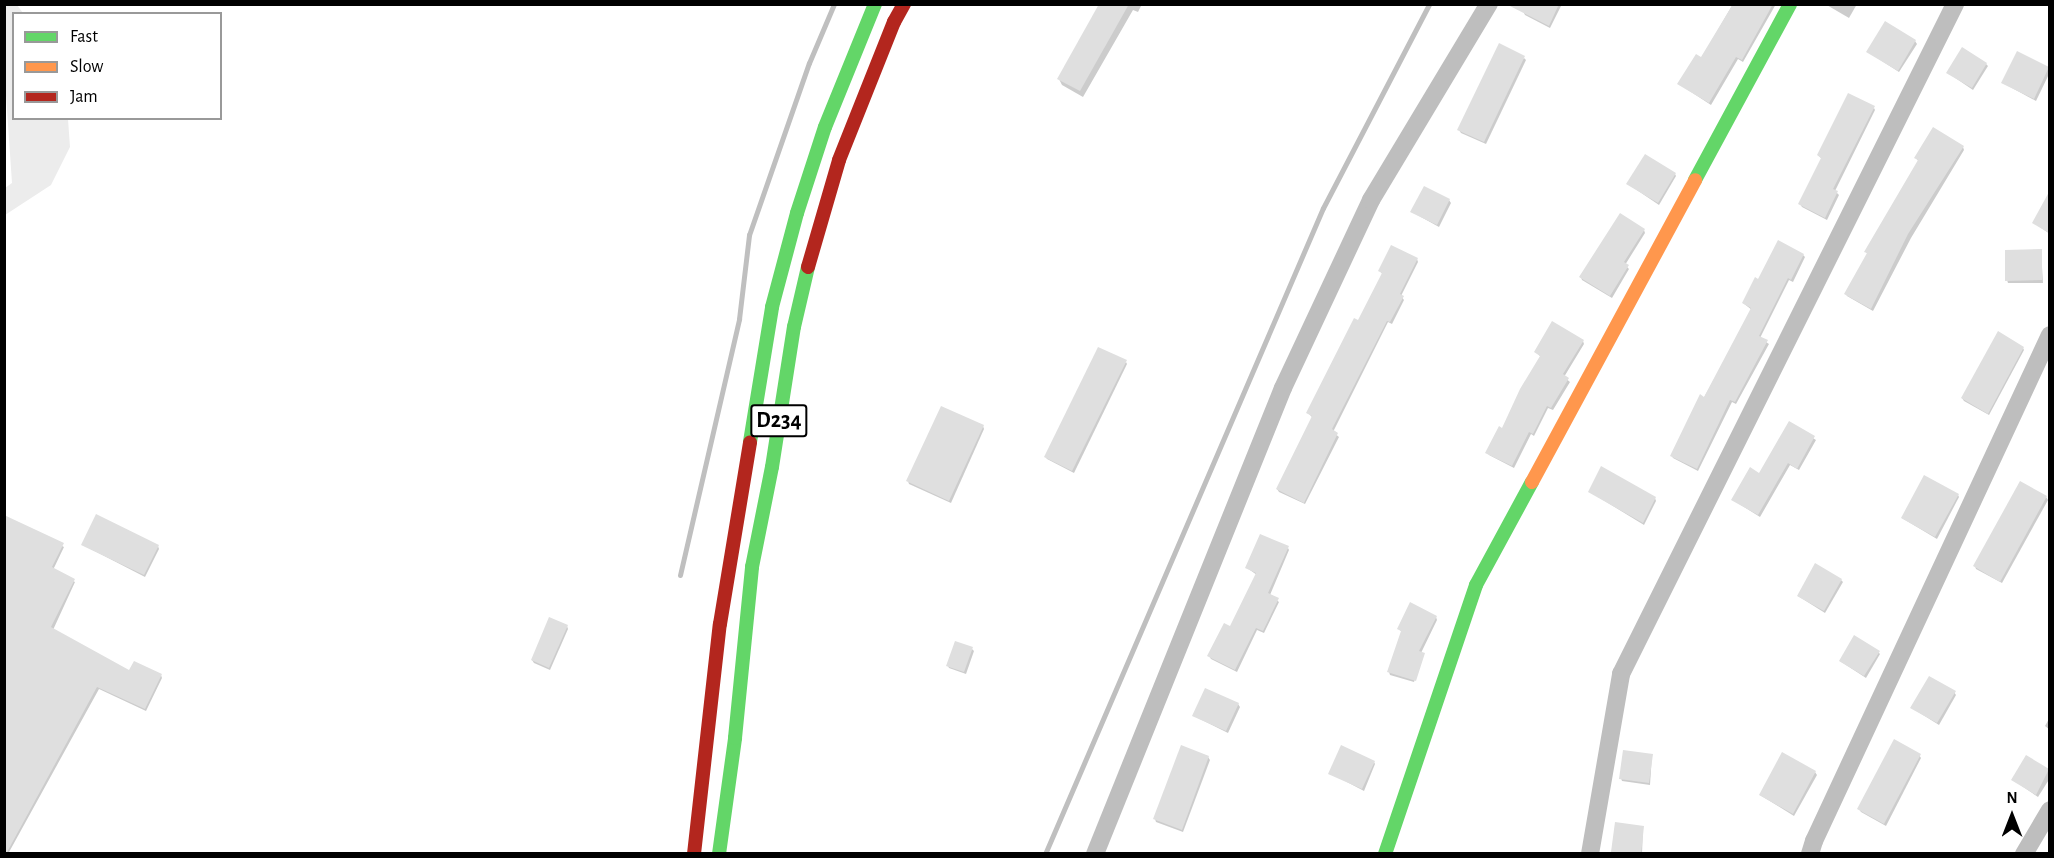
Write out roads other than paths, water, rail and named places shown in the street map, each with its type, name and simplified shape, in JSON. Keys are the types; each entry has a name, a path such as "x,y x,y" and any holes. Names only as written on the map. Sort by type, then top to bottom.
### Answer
{"main road":[{"name":"D234","path":"694,854 720,624 772,307 797,213 825,127 875,4"},
{"name":"D234","path":"719,854 735,738 752,567 772,467 794,327 817,232 840,160 894,21 904,4"},
{"path":"1385,854 1476,585 1791,4"}],"street":[{"path":"1095,854 1283,388 1371,200 1489,4"},
{"path":"1590,854 1620,674 1955,4"},
{"path":"1810,854 1814,841 2049,335"},
{"path":"2024,854 2049,810"}],"waterway":[{"path":"680,575 739,319 749,235 809,63 834,4"},
{"path":"1045,854 1323,208 1429,4"}]}
